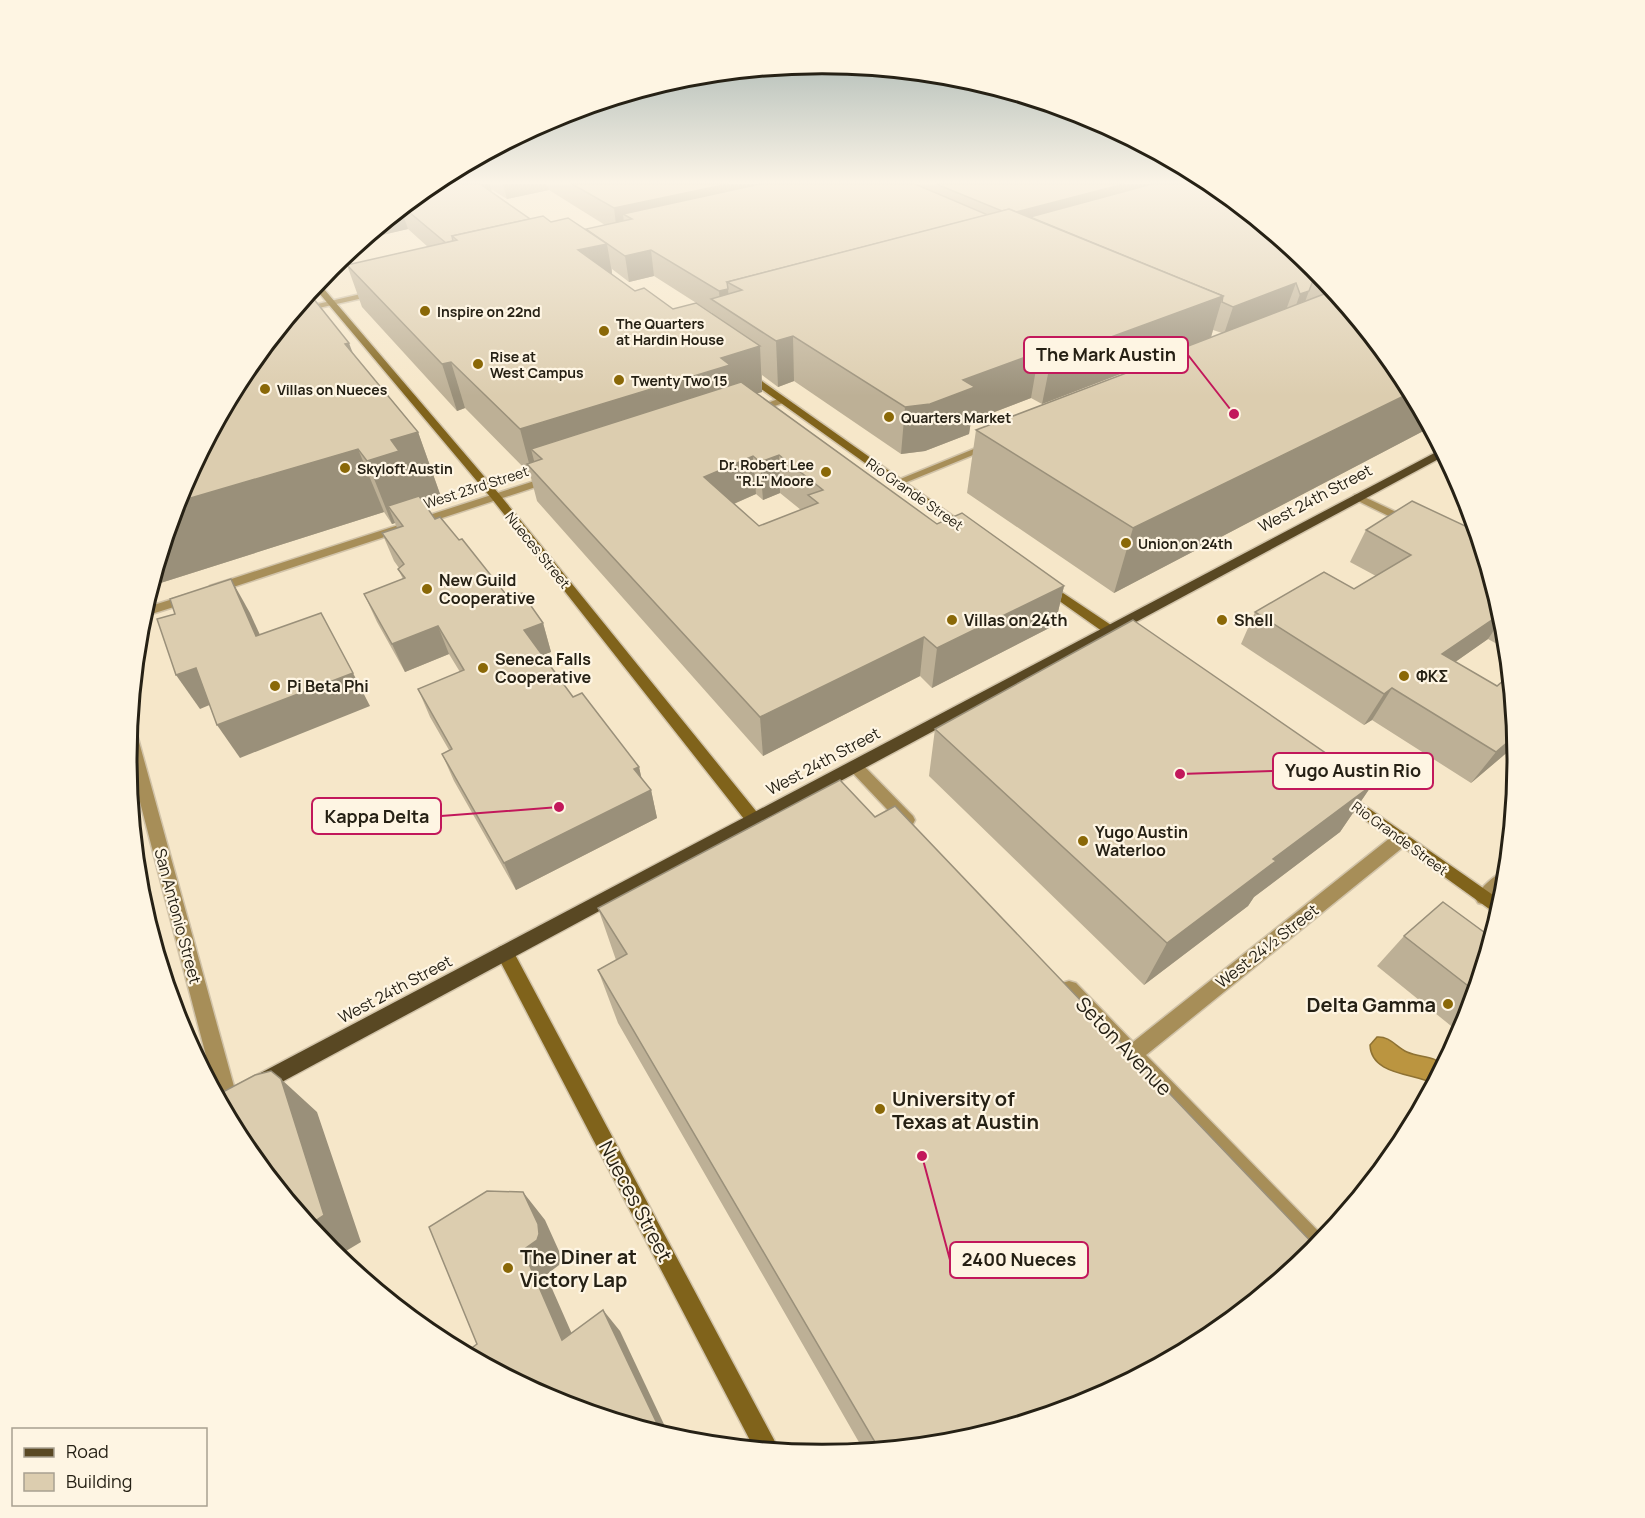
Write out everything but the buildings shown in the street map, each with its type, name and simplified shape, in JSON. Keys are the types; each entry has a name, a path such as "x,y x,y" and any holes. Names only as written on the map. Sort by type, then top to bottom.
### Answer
{"main road":[{"name":"West 24th Street","path":"228,1100 1108,629 1437,456"}],"street":[{"path":"305,309 388,290"},
{"name":"Nueces Street","path":"322,291 496,497 754,820"},
{"name":"Rio Grande Street","path":"734,365 978,539"},
{"path":"742,414 783,400"},
{"path":"898,482 1000,442"},
{"name":"West 23rd Street","path":"154,610 562,475"},
{"path":"1358,497 1422,528"},
{"path":"1034,577 1133,647"},
{"name":"San Antonio Street","path":"137,762 221,1087"},
{"path":"855,766 917,830"},
{"name":"Rio Grande Street","path":"1326,784 1492,904"},
{"name":"West 24½ Street","path":"1132,1054 1401,839"},
{"path":"1484,898 1496,887"},
{"name":"Nueces Street","path":"505,953 764,1442"},
{"name":"Seton Avenue","path":"1058,977 1311,1240"}],"shaded area":[{"path":"1377,1037 1382,1037 1407,1052 1438,1061 1427,1081 1386,1068 1372,1055 1370,1045"}],"place":[{"name":"Inspire on 22nd","path":"425,311"},
{"name":"The Quarters at Hardin House","path":"604,331"},
{"name":"Rise at West Campus","path":"478,364"},
{"name":"Twenty Two 15","path":"619,380"},
{"name":"Villas on Nueces","path":"265,389"},
{"name":"The Mark Austin","path":"1234,414"},
{"name":"Quarters Market","path":"889,417"},
{"name":"Skyloft Austin","path":"345,468"},
{"name":"Dr. Robert Lee \"R.L\" Moore","path":"826,472"},
{"name":"Union on 24th","path":"1126,543"},
{"name":"New Guild Cooperative","path":"427,589"},
{"name":"Villas on 24th","path":"952,620"},
{"name":"Shell","path":"1222,620"},
{"name":"Seneca Falls Cooperative","path":"483,668"},
{"name":"ΦΚΣ","path":"1404,676"},
{"name":"Pi Beta Phi","path":"275,686"},
{"name":"Yugo Austin Rio","path":"1180,774"},
{"name":"Kappa Delta","path":"559,807"},
{"name":"Yugo Austin Waterloo","path":"1083,841"},
{"name":"Delta Gamma","path":"1448,1004"},
{"name":"University of Texas at Austin","path":"880,1109"},
{"name":"2400 Nueces","path":"922,1156"},
{"name":"The Diner at Victory Lap","path":"508,1268"}]}
